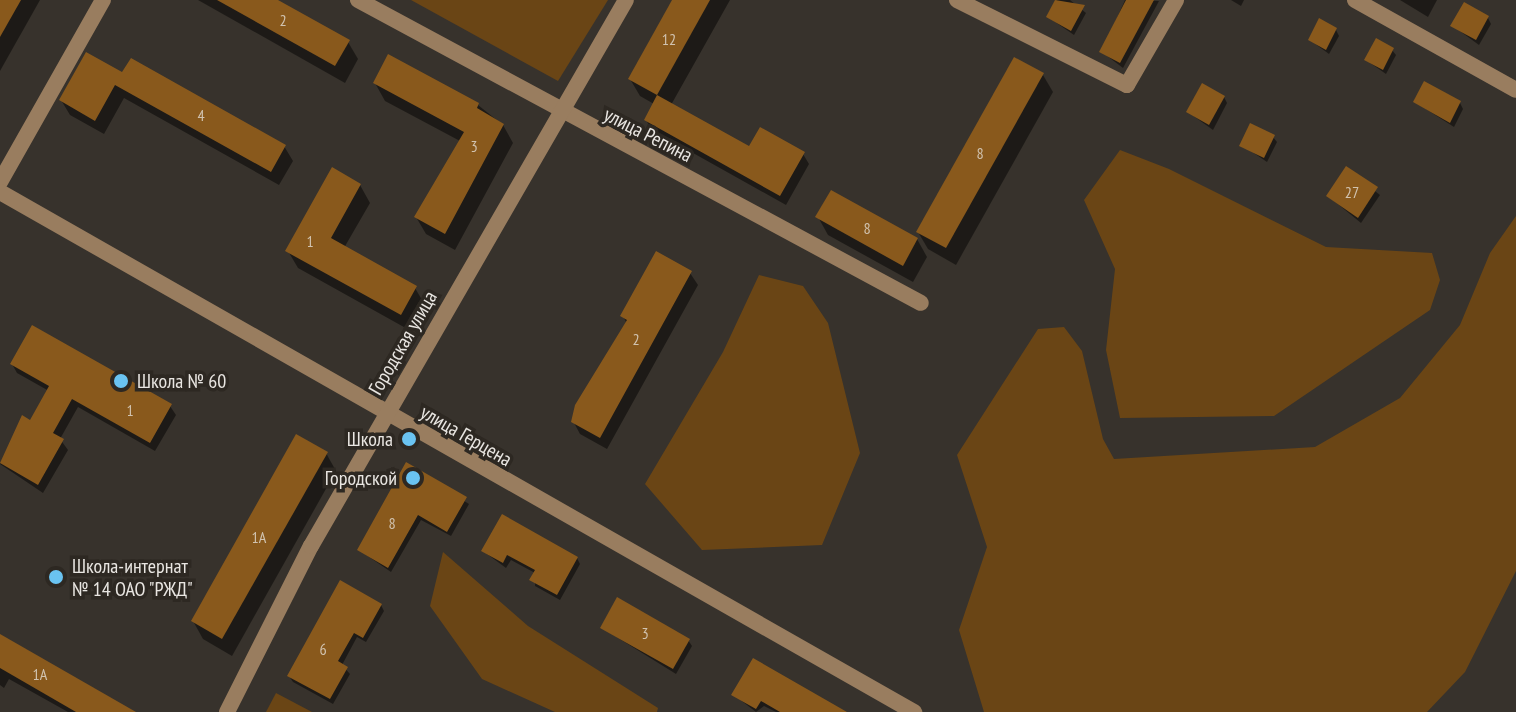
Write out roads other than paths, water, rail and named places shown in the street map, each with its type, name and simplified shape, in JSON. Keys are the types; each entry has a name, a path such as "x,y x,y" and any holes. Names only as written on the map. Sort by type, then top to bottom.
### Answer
{"street":[{"path":"0,182 103,0"},
{"name":"улица Репина","path":"358,0 561,112 921,303"},
{"name":"Городская улица","path":"227,712 311,546 626,0"},
{"path":"957,0 1127,85 1176,0"},
{"path":"1355,0 1516,90"},
{"name":"улица Герцена","path":"0,192 914,712"}],"place":[{"name":"Школа № 60","path":"121,381"},
{"name":"Школа","path":"409,439"},
{"name":"Городской","path":"413,478"},
{"name":"Школа-интернат № 14 ОАО \"РЖД\"","path":"56,577"}]}
